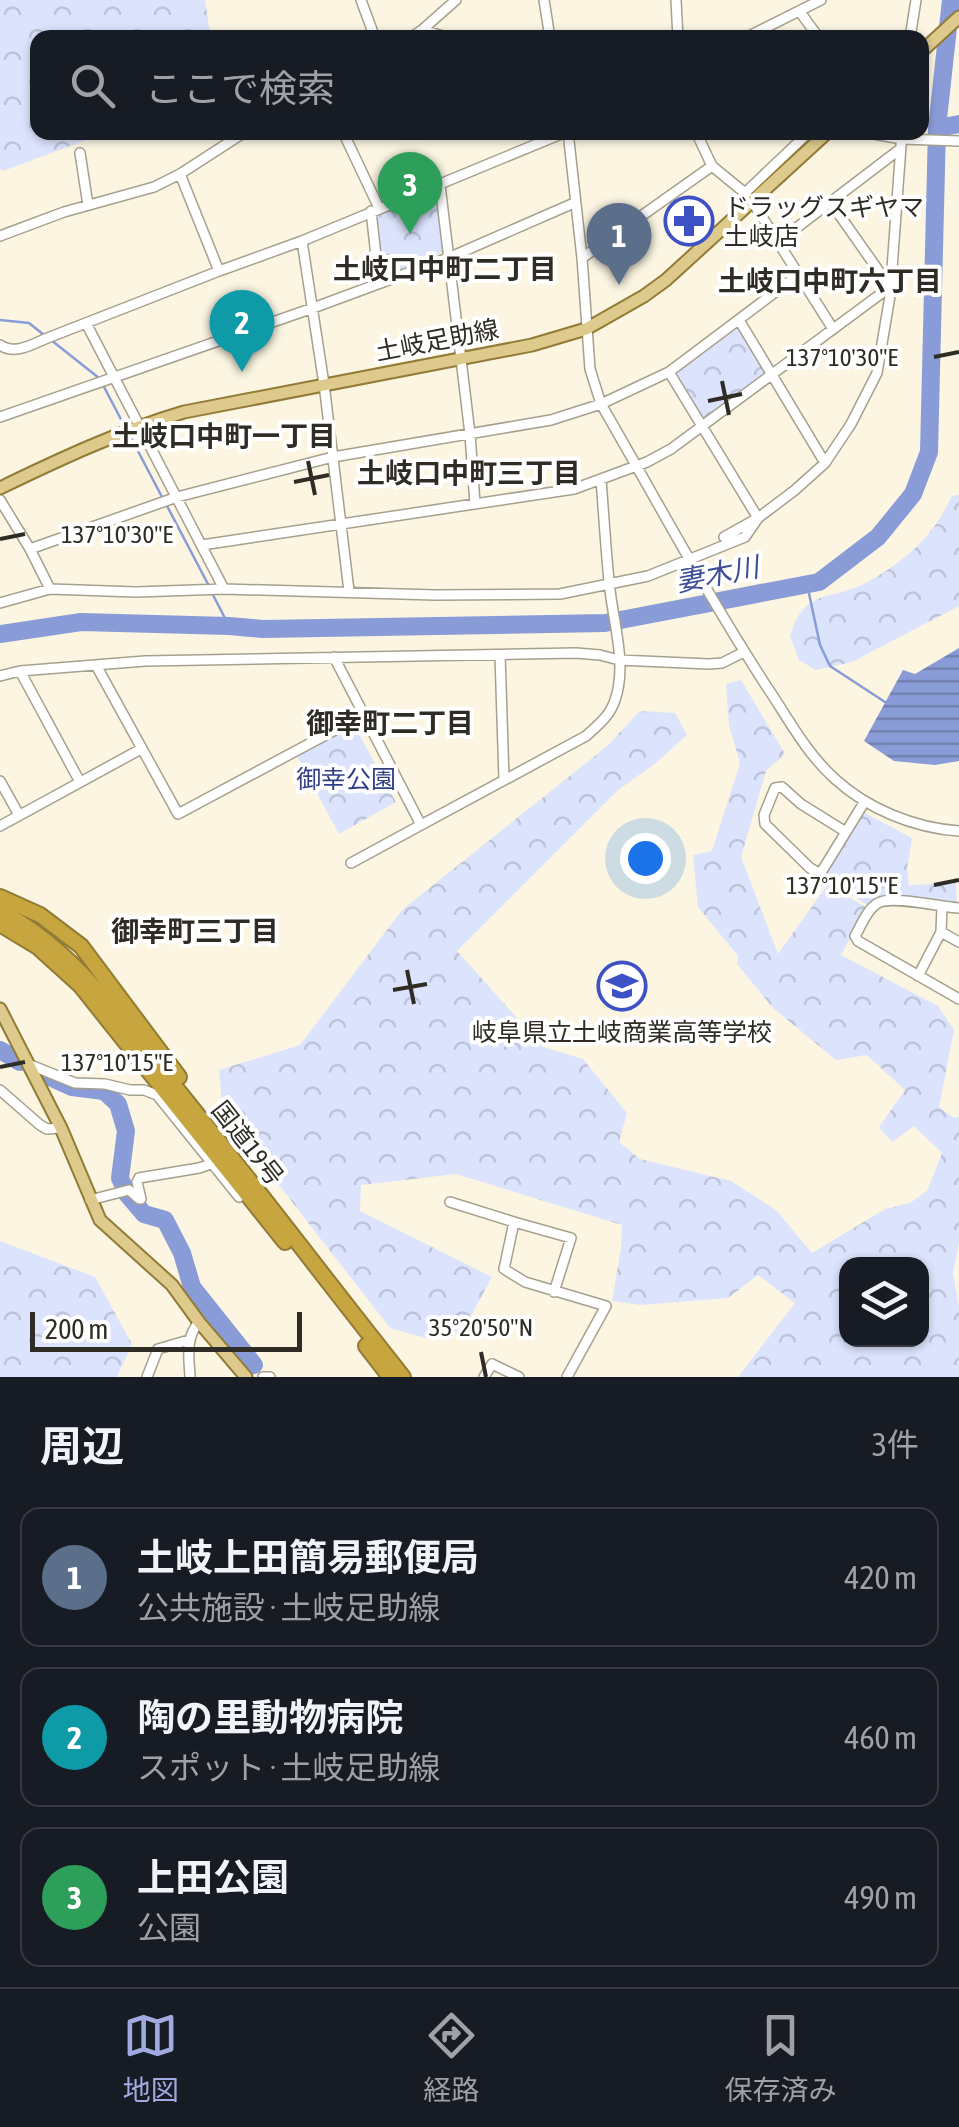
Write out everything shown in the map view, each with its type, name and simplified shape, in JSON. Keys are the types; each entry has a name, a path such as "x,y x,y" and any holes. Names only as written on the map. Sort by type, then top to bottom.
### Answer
{"highway":[{"path":"0,897 40,915 80,946 181,1080 201,1119"},
{"name":"国道19号","path":"0,911 54,946 87,978 403,1377"},
{"name":"国道19号","path":"0,924 23,929 80,986 390,1377"}],"main road":[{"path":"929,45 959,17"},
{"name":"土岐足助線","path":"0,488 140,425 184,412 532,344 586,329 666,280 749,197 818,140"},
{"path":"0,1009 60,1128 100,1220 161,1273 246,1377"}],"street":[{"path":"361,0 372,30"},
{"path":"422,30 456,0"},
{"path":"544,0 549,30"},
{"path":"676,0 678,30"},
{"path":"762,30 822,0"},
{"path":"911,30 913,2"},
{"path":"800,12 812,30"},
{"path":"0,236 64,212 154,187 233,140"},
{"path":"347,140 375,209 379,283"},
{"path":"2,350 18,350 302,241 548,140"},
{"path":"568,140 590,369 601,404 734,636 809,750 834,778 865,801 906,820 959,831"},
{"path":"700,140 712,166 749,197 833,329"},
{"path":"749,197 802,140"},
{"path":"778,242 831,203 904,140 959,141"},
{"path":"724,537 758,518 825,462 852,424 877,373 904,140"},
{"path":"80,153 88,205"},
{"path":"582,258 712,166"},
{"path":"180,174 218,271"},
{"path":"440,185 462,358 474,504"},
{"path":"0,417 448,258 574,203"},
{"path":"831,203 890,286"},
{"path":"302,241 349,592"},
{"path":"30,549 177,498 332,457 551,420 601,404 669,372 798,275"},
{"path":"202,545 574,489 601,480 671,448 890,286"},
{"path":"738,320 825,462"},
{"path":"86,323 224,589"},
{"path":"669,372 758,518"},
{"path":"352,863 586,736 605,720 615,702 619,656 601,480"},
{"path":"0,500 50,589"},
{"path":"0,603 50,589 224,589 452,596 560,594 610,587 692,564 746,537 758,518"},
{"path":"0,676 145,661 576,653 709,664 722,663 744,652"},
{"path":"500,655 504,780"},
{"path":"334,658 421,825"},
{"path":"96,667 178,814 363,715"},
{"path":"20,672 80,782"},
{"path":"0,826 141,749"},
{"path":"0,781 19,815"},
{"path":"846,832 782,787 775,788 764,815 765,824 819,873 846,832 865,801"},
{"path":"959,908 882,900 873,906 854,936 959,1000"},
{"path":"918,976 941,932 942,907"},
{"path":"941,932 959,942"},
{"path":"28,1064 75,1083 151,1092 239,1197 246,1193"},
{"path":"0,1090 40,1126 60,1128"},
{"path":"90,1200 126,1191 141,1199 139,1178 210,1164"},
{"path":"450,1202 571,1238 554,1292"},
{"path":"514,1222 504,1268 524,1282 606,1306 567,1377"},
{"path":"190,1377 189,1340 199,1322"},
{"path":"148,1377 158,1349 189,1340"},
{"path":"484,1377 492,1364 519,1377"}],"green space":[{"path":"0,0 205,0 210,30 30,30 30,140 86,140 3,171"},
{"path":"437,189 445,251 383,277 376,214"},
{"path":"736,328 764,374 703,419 674,375"},
{"path":"959,495 959,606 852,662 816,670 799,660 790,636 804,609 821,598 855,588 897,563 930,533 952,496"},
{"path":"741,680 785,754 766,771 741,857 778,954 828,884 867,908 841,955 938,1006 954,1030 939,1107 954,1118 959,1117 959,1243 953,1273 959,1307 959,1377 738,1377 795,1303 758,1275 728,1298 641,1305 612,1301 622,1225 456,1174 361,1185 360,1211 492,1277 464,1329 432,1340 390,1328 223,1113 219,1070 300,1045 402,910 606,747 640,711 675,713 687,735 618,790 457,951 543,1047 583,1059 627,1113 619,1142 640,1159 731,1181 776,1210 812,1253 885,1209 910,1203 927,1191 942,1153 914,1126 892,1142 879,1127 905,1090 867,1055 836,1060 773,1008 698,907 693,855 712,851 740,763 729,725 726,684"},
{"name":"御幸公園","path":"354,725 396,802 339,834 297,756"},
{"path":"861,811 912,838 907,869 909,885 956,883 957,904 898,896 867,905 823,877"},
{"path":"0,1241 95,1277 132,1344 117,1377 0,1377"}],"water":[{"path":"959,648 959,761 935,765 894,761 864,741 903,670 915,674"}],"waterway":[{"name":"妻木川","path":"0,634 81,622 263,629 605,623 819,582 878,537 913,494 929,452 937,128 951,0"},
{"path":"937,128 959,124"},
{"path":"0,320 29,323 44,335"},
{"path":"51,340 99,378"},
{"path":"103,385 125,427"},
{"path":"129,434 162,497"},
{"path":"166,504 209,586"},
{"path":"807,584 820,645 830,666 885,702"},
{"path":"212,593 229,626"},
{"path":"0,1050 20,1062"},
{"path":"41,1073 72,1087 104,1091 118,1104 126,1131 120,1178 127,1194 144,1214 165,1220 182,1253 192,1287 254,1365"}],"place":[{"name":"ドラッグスギヤマ 土岐店","path":"689,221"},
{"name":"上田公園","path":"410,234"},
{"name":"土岐上田簡易郵便局","path":"619,285"},
{"name":"陶の里動物病院","path":"242,372"},
{"name":"岐阜県立土岐商業高等学校","path":"622,986"}],"district":[{"name":"土岐口中町二丁目","path":"445,269"},
{"name":"土岐口中町六丁目","path":"830,281"},
{"name":"土岐口中町一丁目","path":"224,436"},
{"name":"土岐口中町三丁目","path":"469,473"},
{"name":"御幸町二丁目","path":"390,723"},
{"name":"御幸町三丁目","path":"195,931"}]}
